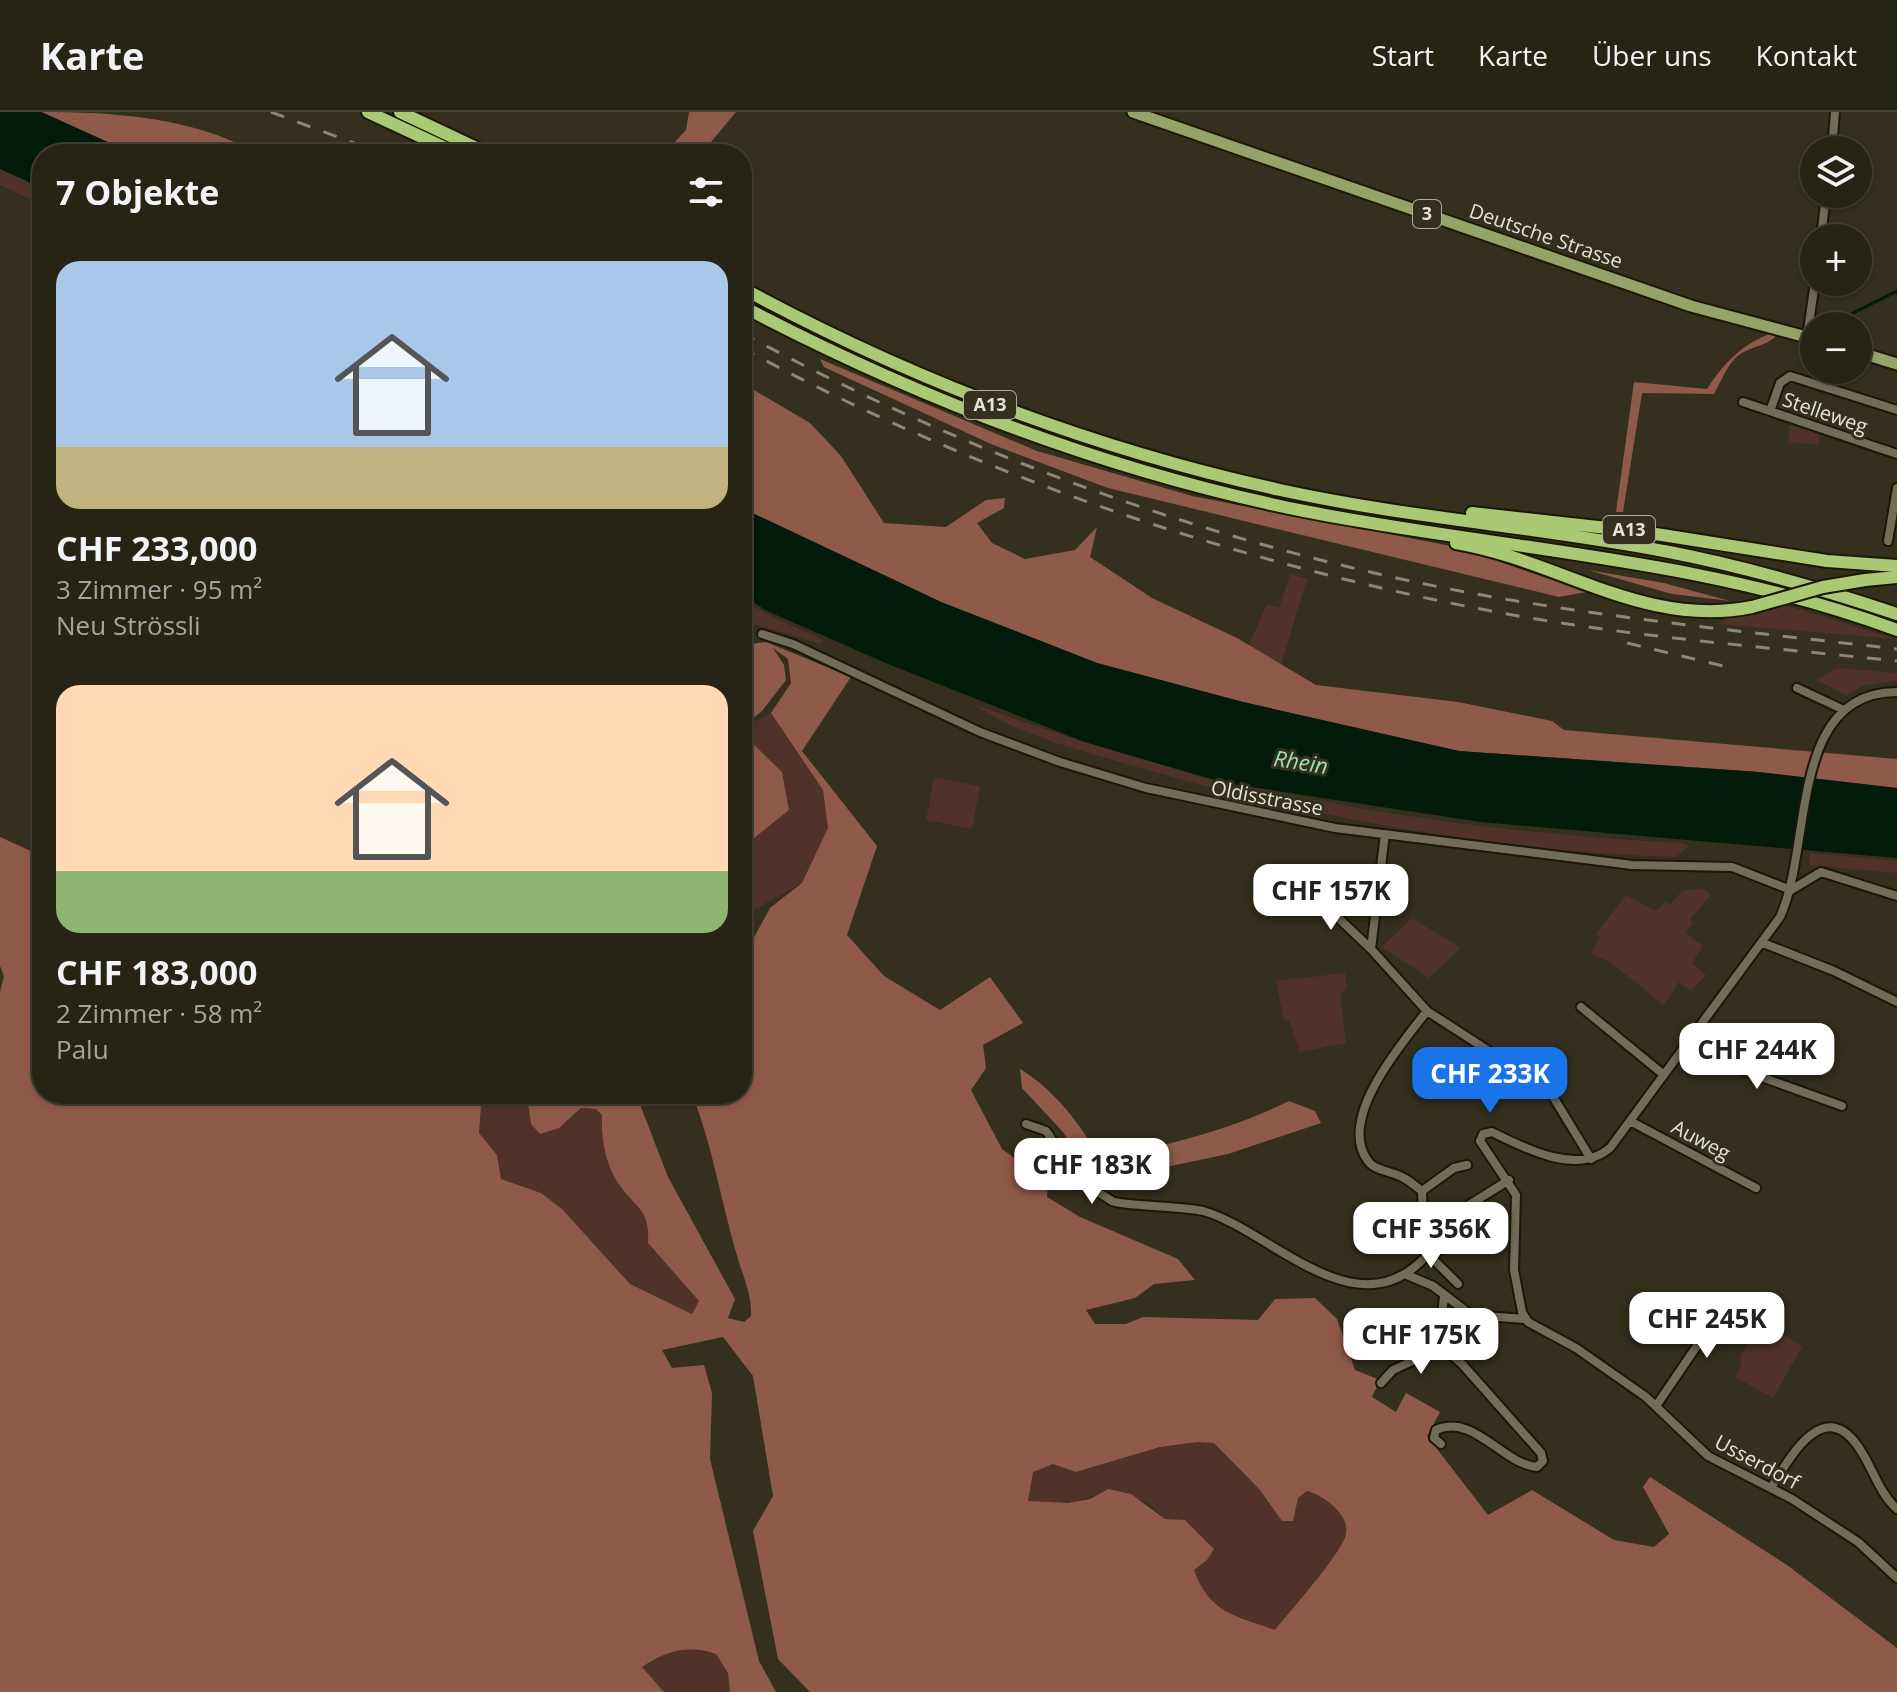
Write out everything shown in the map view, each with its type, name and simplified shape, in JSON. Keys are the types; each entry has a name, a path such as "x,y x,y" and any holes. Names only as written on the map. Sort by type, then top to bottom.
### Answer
{"highway":[{"path":"368,112 437,144"},
{"path":"400,112 468,144"},
{"name":"A13","path":"752,293 907,370 1037,422 1236,480 1361,505 1667,551 1804,583 1897,614"},
{"name":"A13","path":"752,311 900,385 1055,445 1238,496 1384,525 1521,558 1609,594 1653,607 1702,612 1752,607 1835,584 1897,577"},
{"name":"A13","path":"1361,505 1429,508 1632,530 1827,561 1897,566"},
{"name":"A13","path":"1384,525 1701,574 1806,601 1897,630"}],"main road":[{"name":"Deutsche Strasse","path":"1133,112 1699,309 1800,335"},
{"path":"1872,356 1897,364"}],"street":[{"path":"1833,136 1835,112"},
{"path":"1770,411 1780,383 1790,376 1897,410"},
{"name":"Stelleweg","path":"1743,402 1897,454"},
{"path":"1888,541 1897,488"},
{"name":"Oldisstrasse","path":"762,634 793,644 980,732 1062,763 1241,810 1385,834 1632,865 1732,867 1791,890"},
{"path":"1797,688 1844,710"},
{"path":"1407,1275 1433,1286 1471,1315 1525,1319 1514,1270 1518,1202 1509,1180 1482,1148 1480,1138 1486,1132 1494,1132 1532,1152 1591,1159 1610,1148 1780,917 1791,890 1820,741 1844,710 1870,695 1897,692"},
{"path":"1371,949 1385,834"},
{"path":"1791,890 1821,872 1897,896"},
{"path":"1307,894 1331,911 1371,949 1427,1011 1549,1090 1591,1159"},
{"path":"1763,943 1834,971 1897,1002"},
{"path":"1581,1007 1664,1075"},
{"path":"1422,1191 1402,1177 1371,1164 1363,1149 1362,1127 1376,1078 1427,1011"},
{"path":"1684,1049 1842,1106"},
{"name":"Auweg","path":"1630,1121 1756,1188"},
{"path":"1026,1124 1046,1131 1065,1165 1116,1203 1189,1208 1238,1225 1255,1240 1303,1267 1364,1284 1407,1275 1428,1254 1439,1250 1444,1244 1445,1233 1469,1205 1509,1180"},
{"path":"1422,1191 1455,1167 1467,1165"},
{"path":"1422,1191 1424,1243 1428,1254 1458,1284"},
{"path":"1441,1444 1434,1438 1436,1430 1463,1428 1522,1463 1537,1467 1543,1461 1541,1453 1462,1364 1442,1347 1439,1340 1444,1297"},
{"name":"Usserdorf","path":"1525,1319 1576,1348 1656,1406 1708,1456 1771,1488 1858,1542 1897,1578"},
{"path":"1656,1406 1703,1337 1702,1331 1687,1322"},
{"path":"1381,1383 1393,1370 1442,1347"},
{"path":"1771,1488 1807,1436 1815,1431 1835,1429 1857,1445 1885,1495 1897,1509"}],"shaded area":[{"path":"42,112 97,113 153,119 181,124 237,144 112,144"},
{"path":"689,112 736,112 709,144 673,144 686,130"},
{"path":"0,169 32,183 32,200 0,185"},
{"path":"1772,333 1778,335 1734,360 1714,394 1642,393 1623,512 1616,512 1634,382 1707,389 1735,355"},
{"path":"820,359 1037,451 1192,496 1461,548 1586,592 1559,597 1108,488 991,444 824,367"},
{"path":"752,389 810,423 841,456 884,523 946,527 986,500 1005,498 1004,508 977,523 992,543 1025,559 1075,550 1097,527 1090,557 1152,598 1237,638 1316,685 1458,702 1552,721 1564,730 1897,759 1897,788 1759,772 1459,751 1243,702 1097,663 941,602 752,513"},
{"path":"1790,424 1820,433 1819,444 1788,443"},
{"path":"1588,570 1664,583 1730,601 1672,594"},
{"path":"1290,574 1307,579 1280,668 1245,654 1267,604 1279,608"},
{"path":"752,605 824,640 820,644 752,623"},
{"path":"1788,606 1895,639 1718,624 1729,617"},
{"path":"766,642 851,677 802,751 877,846 847,935 884,976 940,1010 990,977 1023,1023 983,1045 986,1068 971,1090 1002,1149 1048,1182 1047,1197 1080,1217 1178,1259 1195,1280 1154,1284 1135,1298 1086,1310 1095,1324 1126,1324 1143,1317 1258,1320 1275,1299 1315,1298 1337,1319 1355,1370 1380,1380 1372,1397 1396,1412 1406,1393 1440,1412 1427,1436 1488,1515 1532,1490 1614,1540 1654,1547 1669,1534 1643,1487 1650,1477 1787,1565 1897,1648 1897,1692 810,1692 778,1659 753,1531 773,1496 753,1376 723,1337 662,1350 672,1368 704,1365 712,1393 710,1459 759,1661 776,1692 730,1692 728,1673 716,1654 687,1650 669,1653 642,1667 664,1692 0,1692 0,992 4,976 0,966 0,837 32,851 32,1104 484,1104 481,1107 479,1133 497,1155 501,1179 541,1193 562,1209 630,1284 692,1314 699,1301 648,1243 644,1215 624,1192 610,1167 602,1133 602,1115 596,1109 581,1108 559,1128 540,1134 531,1124 528,1104 640,1104 668,1177 735,1299 728,1318 744,1322 751,1316 749,1293 696,1104 752,1104 752,941 770,908 802,883 828,828 823,790 771,713 791,683 788,659 773,648 784,665 786,680 752,719 752,644","holes":["1198,1442 1214,1443 1260,1490 1282,1521 1293,1521 1298,1498 1307,1491 1327,1501 1340,1513 1346,1527 1346,1534 1335,1554 1275,1630 1226,1611 1208,1596 1194,1570 1207,1560 1214,1549 1185,1520 1165,1519 1131,1494 1108,1489 1090,1499 1068,1503 1028,1501 1033,1472 1053,1464 1076,1472 1160,1447"]},
{"path":"1836,668 1897,673 1897,681 1865,685 1846,695 1817,680"},
{"path":"972,703 1057,734 1144,760 1321,801 1501,828 1689,846 1676,857 1607,853 1469,839 1332,815 1197,784 1069,747 1009,724"},
{"path":"771,713 823,790 828,828 802,883 752,911 752,840 789,810 782,772 752,743 752,723"},
{"path":"752,743 782,772 789,810 752,840"},
{"path":"934,778 980,786 972,829 926,820"},
{"path":"1810,853 1897,861 1897,873 1809,865"},
{"path":"1702,888 1711,895 1690,919 1693,923 1686,933 1703,946 1692,963 1706,975 1691,991 1679,982 1664,1005 1611,963 1590,953 1601,937 1596,934 1626,895 1656,911 1665,902 1670,905 1682,891"},
{"path":"1412,918 1461,948 1429,978 1382,947"},
{"path":"1345,973 1347,988 1340,995 1346,1043 1300,1052 1289,1019 1284,1020 1276,981"},
{"path":"1020,1069 1033,1077 1065,1108 1100,1158 1197,1136 1244,1121 1289,1101 1315,1111 1321,1123 1228,1154 1128,1175 1088,1171 1063,1132 1022,1088"},
{"path":"484,1104 536,1104 559,1128 581,1108 596,1109 602,1115 604,1141 614,1175 644,1215 648,1243 699,1301 692,1314 630,1284 562,1209 541,1193 501,1179 497,1155 479,1133 481,1107"},
{"path":"1761,1319 1802,1347 1773,1398 1735,1377 1742,1363 1740,1357"},
{"path":"1214,1443 1260,1490 1282,1520 1293,1521 1298,1498 1307,1491 1327,1501 1344,1519 1346,1533 1336,1554 1275,1631 1225,1611 1207,1596 1193,1570 1207,1560 1213,1549 1185,1521 1165,1519 1147,1502 1108,1489 1089,1498 1069,1502 1028,1502 1033,1471 1054,1464 1076,1472 1160,1447"},
{"path":"684,1648 716,1654 728,1673 730,1692 664,1692 642,1667 658,1656"}],"water":[{"path":"0,112 41,112 112,144 32,144 32,183 0,169"},
{"name":"Rhein","path":"752,513 941,602 1097,663 1243,702 1459,751 1759,772 1897,788 1897,858 1481,822 1224,783 1082,741 888,664 765,610 752,601"}],"waterway":[{"path":"1855,312 1897,291"}],"railway":[{"path":"271,112 356,144"},
{"path":"752,338 829,378 1007,458 1099,492 1286,551 1380,574 1528,603 1897,649"},
{"path":"752,353 929,439 1025,478 1221,546 1321,573 1524,617 1710,642 1897,661"},
{"path":"1627,643 1732,668"}]}
